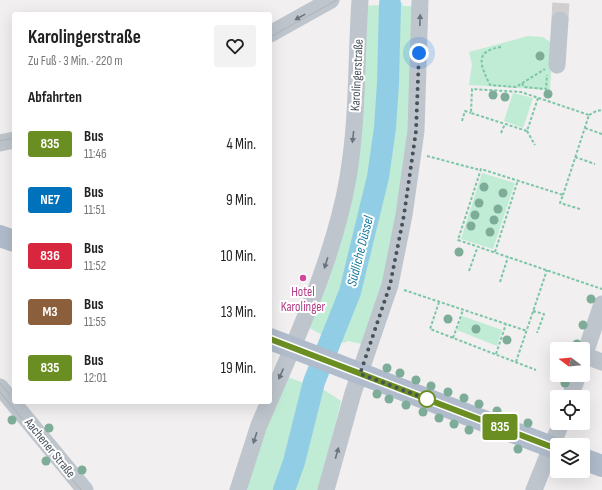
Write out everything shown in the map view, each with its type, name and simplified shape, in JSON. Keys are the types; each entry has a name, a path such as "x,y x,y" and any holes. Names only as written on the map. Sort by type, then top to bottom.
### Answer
{"main road":[{"path":"0,236 12,240"},
{"path":"272,340 550,446"},
{"path":"590,462 602,466"}],"street":[{"path":"272,33 331,0"},
{"name":"Karolingerstraße","path":"272,398 302,352 340,216 348,177 355,110 360,0"},
{"path":"326,490 360,374 390,285 404,215 414,154 416,131 420,0"},
{"path":"556,65 560,20"},
{"path":"0,143 12,140"},
{"path":"589,342 602,304"},
{"path":"590,359 602,362"},
{"name":"Aachener Straße","path":"0,387 12,402"},
{"name":"Aachener Straße","path":"14,404 85,490"},
{"name":"Karolingerstraße","path":"238,490 259,425 269,404"},
{"path":"534,490 550,456"}],"path":[{"path":"501,47 482,56 480,63 490,85 516,87 548,68 546,89 524,88 522,84"},
{"path":"471,113 472,89 521,92 589,115"},
{"path":"527,131 538,98"},
{"path":"580,209 560,203 589,115 596,111 602,110"},
{"path":"462,121 465,111 527,131 535,145"},
{"path":"501,134 505,124"},
{"path":"585,128 602,134"},
{"path":"414,154 454,162 480,170 481,168 563,195"},
{"path":"575,157 595,164"},
{"path":"480,170 458,240 602,289"},
{"path":"495,252 518,180"},
{"path":"469,271 478,246"},
{"path":"500,282 508,257"},
{"path":"516,362 547,270"},
{"path":"390,285 526,331"},
{"path":"439,302 430,328 536,370"},
{"path":"453,338 463,310"},
{"path":"534,311 544,314 537,333"},
{"path":"496,354 506,324"}],"green space":[{"path":"383,2 402,3 403,6 411,6 416,11 411,146 382,291 366,345 348,341 344,343 322,335 306,326 326,270 364,6 380,5"},
{"path":"528,36 543,37 553,44 550,90 469,85 472,64 469,52"},
{"path":"513,93 533,98 523,128 504,121"},
{"path":"482,173 515,183 493,249 461,239"},
{"path":"462,316 502,330 497,346 457,330"},
{"path":"285,376 326,391 341,401 319,490 240,490"}],"waterway":[{"name":"Südliche Düssel","path":"284,490 294,462 314,382 350,292 378,177 385,128 390,4"}],"tunnel":[{"path":"560,20 561,0"}],"tram line":[{"path":"272,36 337,0"},
{"path":"0,141 12,138"},
{"path":"0,383 10,395"},
{"path":"0,392 81,490"}],"bus line":[{"name":"835","path":"272,340 550,446"}],"place":[{"name":"Hotel Karolinger","path":"303,278"}],"route":[{"path":"419,53 414,154 404,215 390,285 360,374 427,399"}]}
